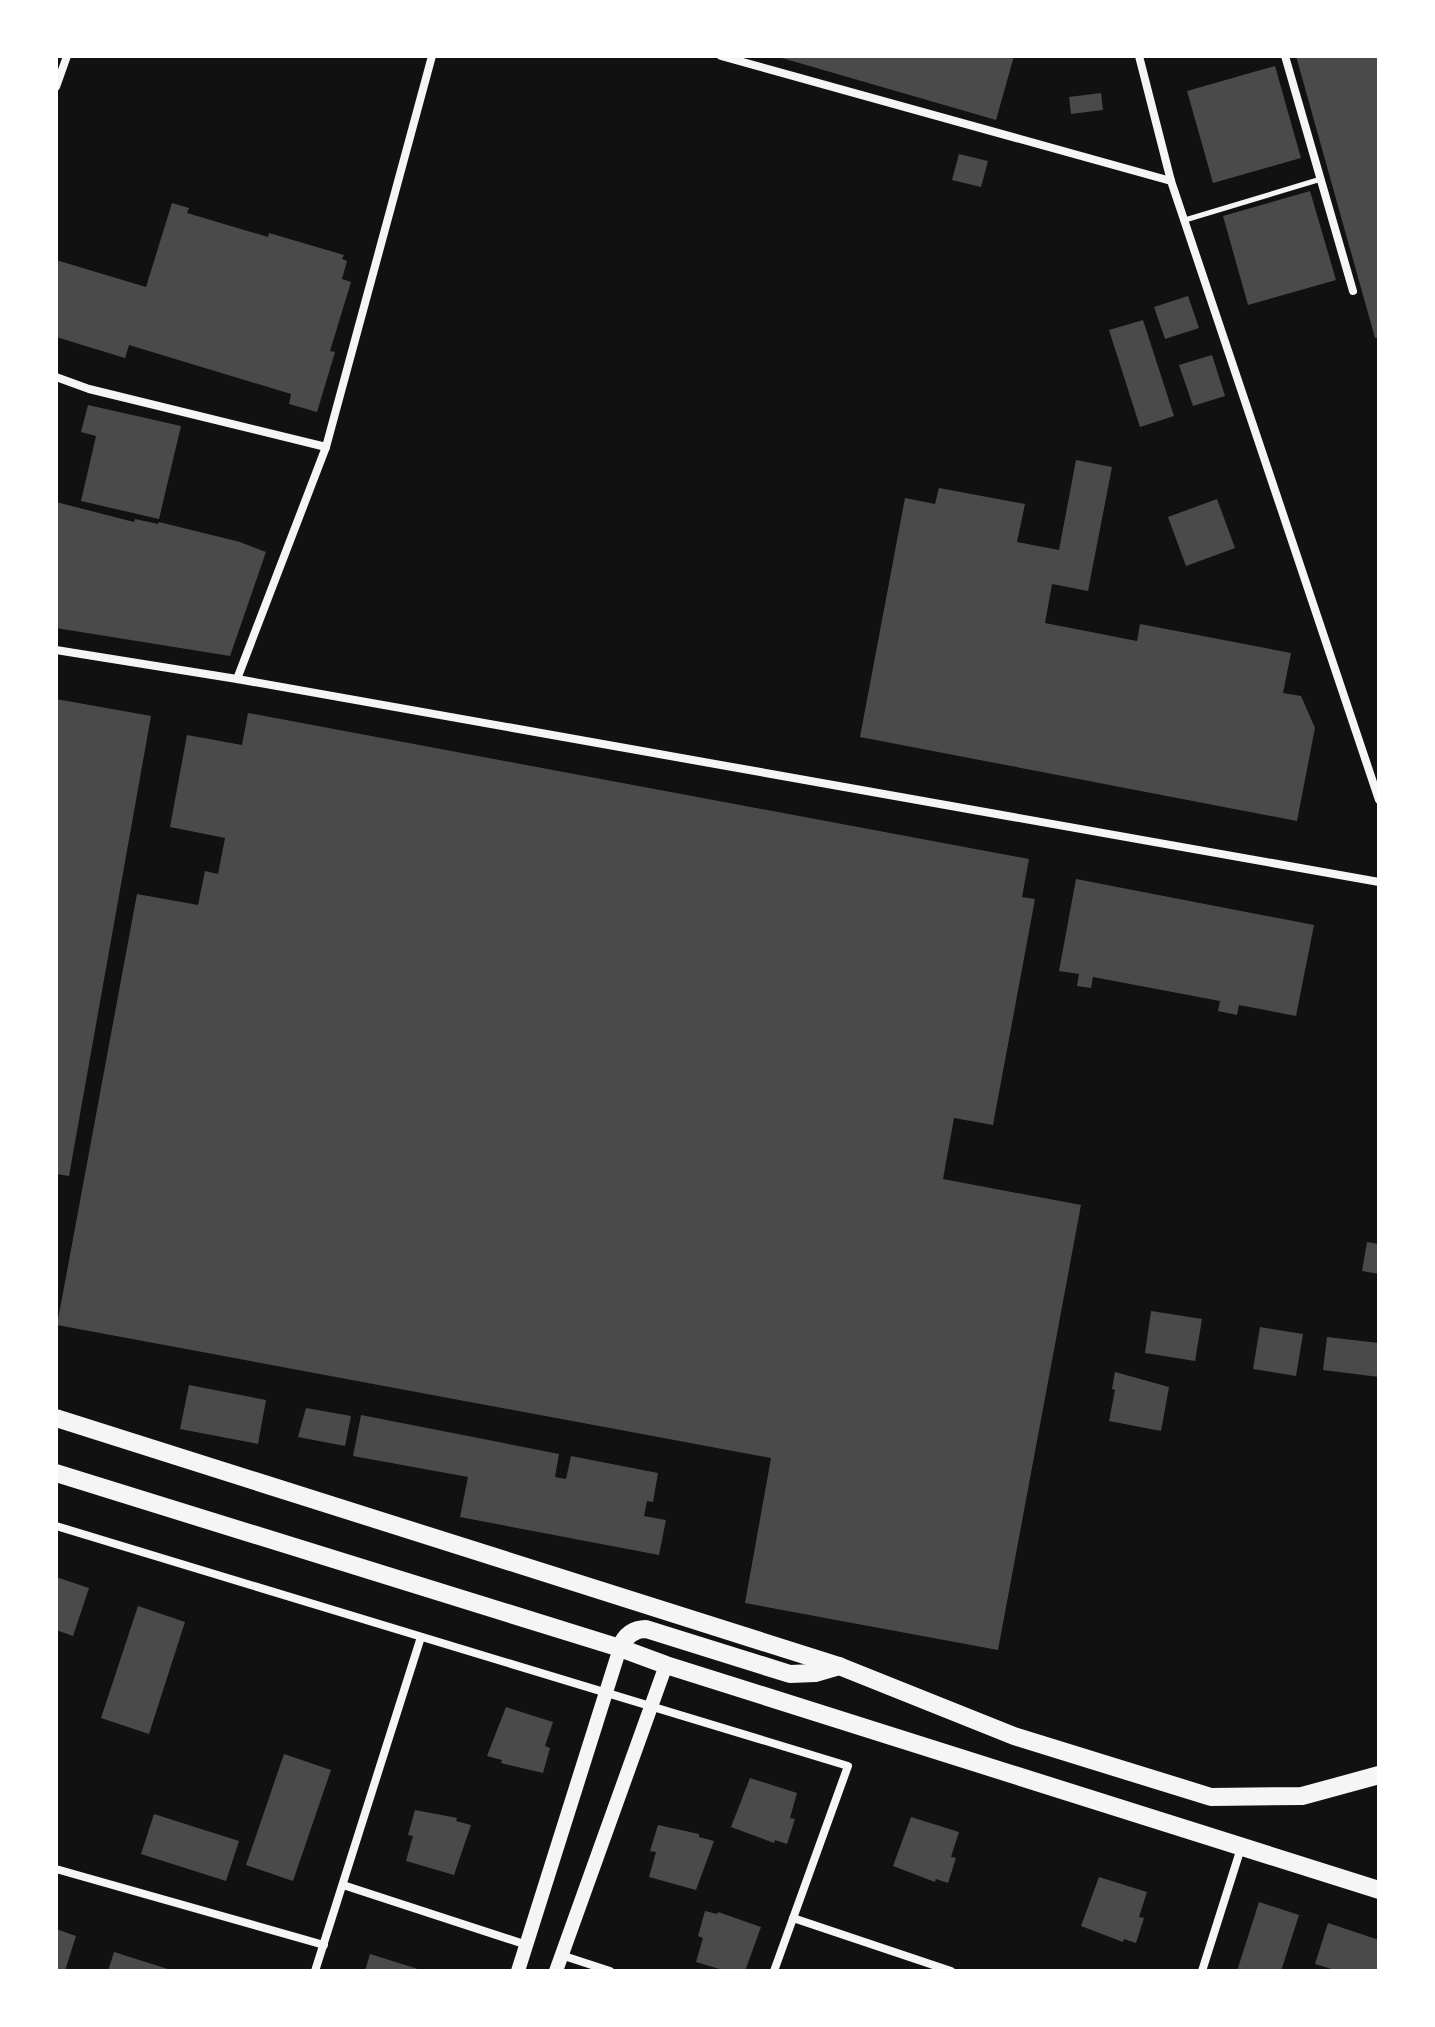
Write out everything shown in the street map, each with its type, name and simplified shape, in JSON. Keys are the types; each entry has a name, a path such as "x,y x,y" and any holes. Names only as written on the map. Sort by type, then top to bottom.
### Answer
{"main road":[{"path":"56,1418 839,1666 1014,1736 1211,1797 1302,1796 1379,1775"},
{"path":"56,1473 620,1648 1379,1890"},
{"path":"620,1648 632,1632 646,1629 790,1674 815,1673 839,1666"}],"street":[{"path":"56,87 67,56"},
{"path":"237,679 326,447 432,56"},
{"path":"721,56 746,59 1171,181"},
{"path":"1139,56 1171,181 1379,800"},
{"path":"1285,56 1353,291"},
{"path":"56,377 89,389 326,447"},
{"path":"56,650 237,679 1379,882"},
{"path":"56,1526 848,1766 774,1971"},
{"path":"315,1971 421,1637"},
{"path":"518,1971 620,1648"},
{"path":"556,1971 666,1665"},
{"path":"1202,1971 1241,1847"},
{"path":"56,1869 324,1945"},
{"path":"343,1885 527,1945"},
{"path":"793,1918 951,1971"},
{"path":"561,1955 610,1971"}],"lane":[{"path":"1184,220 1321,179"}],"building":[{"path":"775,56 1014,56 996,120"},
{"path":"1296,56 1379,56 1379,338 1375,338"},
{"path":"1275,66 1301,158 1213,183 1187,91"},
{"path":"1101,93 1103,110 1071,114 1069,97"},
{"path":"959,154 988,161 981,187 952,180"},
{"path":"1310,191 1336,280 1248,305 1223,216"},
{"path":"172,203 189,208 187,213 344,255 342,259 347,261 342,279 351,282 330,351 335,352 317,412 289,404 291,394 129,345 125,358 56,337 56,260 146,287"},
{"path":"1188,296 1199,328 1165,339 1154,307"},
{"path":"1143,320 1174,416 1140,427 1109,330"},
{"path":"1212,355 1225,396 1193,406 1179,365"},
{"path":"88,405 181,426 159,519 81,501 96,436 81,432"},
{"path":"1076,460 1112,467 1088,591 1052,584 1045,623 1137,641 1140,624 1291,653 1283,693 1301,696 1315,728 1297,821 860,737 905,498 935,504 939,488 1025,504 1017,542 1059,550"},
{"path":"1217,499 1235,548 1186,566 1168,517"},
{"path":"56,502 134,522 135,519 159,522 240,542 266,552 230,656 56,628"},
{"path":"56,699 151,716 69,1176 56,1174"},
{"path":"248,713 1029,859 1022,897 1035,899 993,1125 954,1118 943,1179 1081,1205 998,1650 745,1603 771,1458 57,1325 137,894 198,905 205,871 218,874 225,838 170,827 187,735 242,745"},
{"path":"1076,879 1314,925 1296,1016 1239,1005 1237,1015 1218,1011 1220,1001 1093,977 1091,988 1077,986 1079,974 1059,971"},
{"path":"1367,1242 1379,1244 1379,1274 1362,1271"},
{"path":"1151,1311 1202,1319 1195,1361 1145,1353"},
{"path":"1260,1327 1303,1334 1296,1376 1253,1369"},
{"path":"1327,1337 1379,1343 1379,1377 1323,1370"},
{"path":"1115,1372 1169,1387 1161,1431 1109,1421"},
{"path":"189,1385 266,1400 258,1444 180,1429"},
{"path":"306,1408 351,1416 345,1446 298,1437"},
{"path":"361,1415 559,1454 555,1477 566,1479 571,1456 658,1473 653,1502 647,1501 644,1516 666,1520 659,1555 460,1517 468,1477 353,1456"},
{"path":"56,1577 89,1588 73,1636 56,1630"},
{"path":"138,1606 185,1622 149,1734 101,1718"},
{"path":"506,1707 553,1722 545,1746 550,1748 543,1773 501,1763 502,1760 487,1756"},
{"path":"284,1754 331,1770 293,1881 246,1865"},
{"path":"750,1778 797,1793 790,1818 795,1819 787,1844 775,1840 774,1843 731,1827"},
{"path":"415,1810 457,1818 456,1821 471,1825 454,1875 406,1861 413,1836 408,1835"},
{"path":"154,1814 239,1841 226,1881 141,1854"},
{"path":"911,1817 959,1832 951,1857 956,1858 948,1883 936,1879 935,1882 893,1866"},
{"path":"658,1825 699,1834 699,1837 714,1841 696,1890 649,1877 656,1852 650,1851"},
{"path":"1099,1877 1147,1892 1139,1917 1144,1918 1136,1943 1124,1939 1123,1942 1081,1926"},
{"path":"1259,1902 1299,1915 1281,1971 1237,1971"},
{"path":"705,1911 718,1912 761,1927 745,1971 726,1971 696,1962 703,1938 698,1936"},
{"path":"1328,1923 1379,1940 1379,1971 1338,1971 1315,1964"},
{"path":"56,1929 76,1936 65,1971 56,1971"},
{"path":"114,1952 171,1970 171,1971 108,1971"},
{"path":"370,1954 421,1970 421,1971 365,1971"}]}
